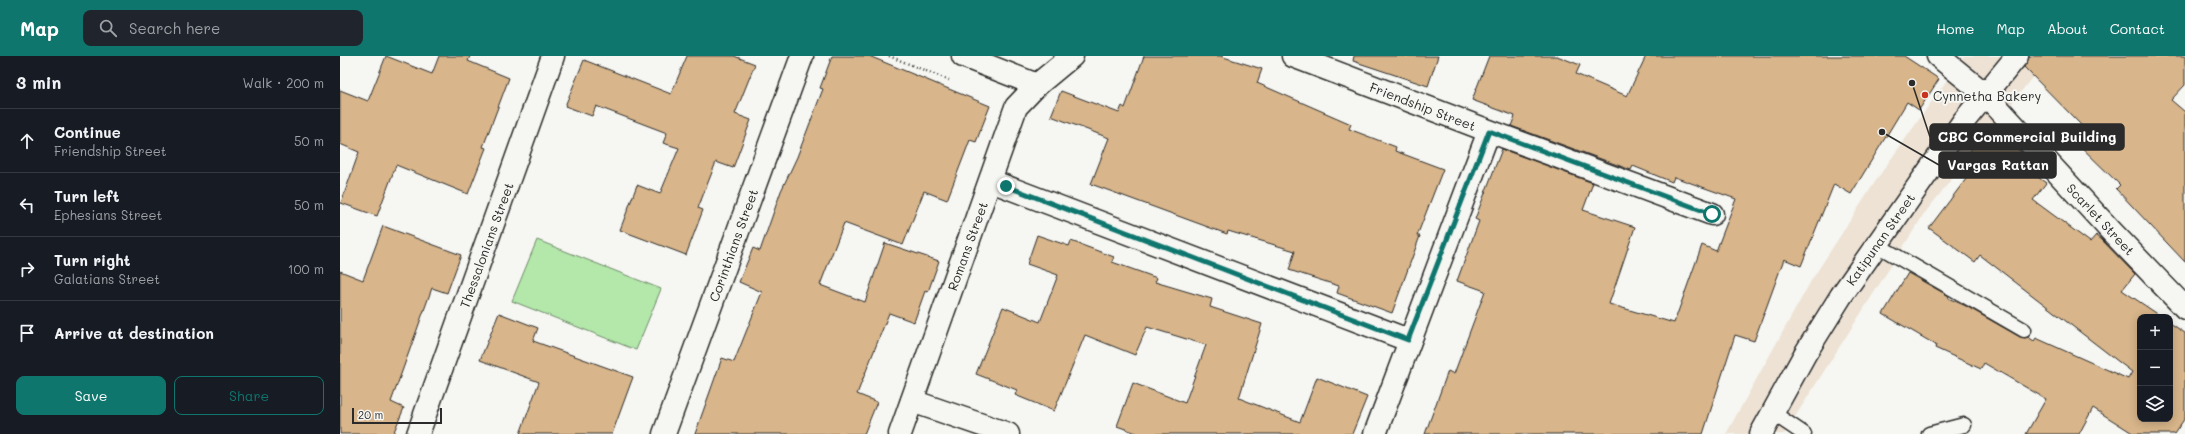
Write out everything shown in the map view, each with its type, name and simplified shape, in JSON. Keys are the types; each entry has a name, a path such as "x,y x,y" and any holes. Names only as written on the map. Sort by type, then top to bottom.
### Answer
{"street":[{"name":"Thessalonians Street","path":"418,434 553,56"},
{"name":"Corinthians Street","path":"664,434 802,56"},
{"path":"963,56 1037,85"},
{"name":"Romans Street","path":"900,434 1016,107 1037,85 1072,56"},
{"name":"Friendship Street","path":"1293,56 1712,214"},
{"name":"Scarlet Street","path":"1938,56 1986,95 2112,232 2185,308"},
{"name":"Katipunan Street","path":"1761,434 1805,354 1841,296 1963,122 2016,56"},
{"path":"1375,434 1408,340 1489,131"},
{"path":"991,181 1408,340"},
{"path":"912,401 1008,434"}],"lane":[{"path":"1877,245 2024,330"},
{"path":"1773,413 1804,434"},
{"path":"1928,434 1964,425"}],"shaded area":[{"path":"1964,56 2049,56 1924,214 1784,434 1726,434 1811,281 1879,176"}],"green space":[{"path":"537,240 661,289 636,350 512,301"}],"building":[{"path":"386,56 432,74 439,56 470,56 468,61 509,78 483,147 486,148 468,194 396,165 377,216 341,203 359,152 340,144 340,90 368,101"},
{"path":"687,56 734,56 755,64 735,114 751,120 733,168 716,162 698,208 703,210 686,255 620,230 637,185 660,194 679,148 663,143 667,133 596,106 592,116 565,106 584,60 671,94"},
{"path":"832,56 869,56 990,106 976,142 970,140 947,200 924,191 903,245 844,223 820,285 865,302 885,243 939,261 928,292 925,291 914,322 889,313 857,394 877,402 864,434 695,434 722,358 734,362 762,292 739,282 753,248 760,251 781,191 797,157 823,89 820,88"},
{"path":"1144,56 1220,56 1262,69 1257,83 1351,124 1349,129 1396,147 1395,151 1443,169 1417,236 1420,236 1392,313 1337,293 1339,286 1289,270 1295,251 1228,231 1227,234 1091,184 1109,138 1051,116 1061,91 1119,113 1122,106 1125,108"},
{"path":"1354,56 1438,56 1428,86 1353,61"},
{"path":"1489,56 1557,56 1580,65 1576,74 1627,96 1646,56 1904,56 1939,79 1919,110 1907,102 1851,194 1834,184 1801,266 1784,259 1754,341 1735,335 1703,434 1425,434 1448,371 1454,374 1485,291 1457,281 1479,221 1475,219 1502,149 1593,183 1583,210 1635,227 1609,304 1674,323 1702,245 1716,251 1736,199 1674,177 1672,182 1633,166 1631,170 1511,126 1515,116 1472,100"},
{"path":"2029,56 2185,56 2185,85 2171,100 2185,112 2185,262 2116,189 2120,185 2073,139 2084,128 2024,67"},
{"path":"1990,126 2023,154 2017,162 2046,183 2033,200 2090,242 2096,235 2135,274 2122,290 2158,314 2137,314 2137,422 2173,422 2173,325 2185,333 2185,418 2174,434 2134,434 2093,408 2079,434 2026,434 2046,399 1984,363 1981,369 1935,348 1936,345 1883,314 1908,273 1949,296 1948,298 1966,306 2020,337 2028,337 2034,341 2036,338 2128,379 2132,372 1980,255 1975,262 1929,228 1977,162 1967,155"},
{"path":"383,226 461,255 447,293 432,288 391,402 404,408 393,434 340,434 340,271 363,280"},
{"path":"1037,235 1069,246 1071,241 1114,257 1112,262 1157,278 1155,282 1212,299 1210,307 1262,324 1239,398 1300,422 1317,377 1367,397 1352,434 1139,434 1117,426 1133,383 1185,403 1206,345 1147,327 1135,355 1085,335 1054,411 1015,395 1017,390 976,374 1003,307 1040,322 1058,275 1027,264"},
{"path":"499,313 538,328 533,341 633,377 612,434 520,434 539,382 480,360"}],"place":[{"name":"CBC Commercial Building","path":"1912,83"},
{"name":"Cynnetha Bakery","path":"1925,95"},
{"name":"Vargas Rattan","path":"1882,132"}],"route":[{"path":"1006,186 1408,340 1489,131 1712,214"}]}
